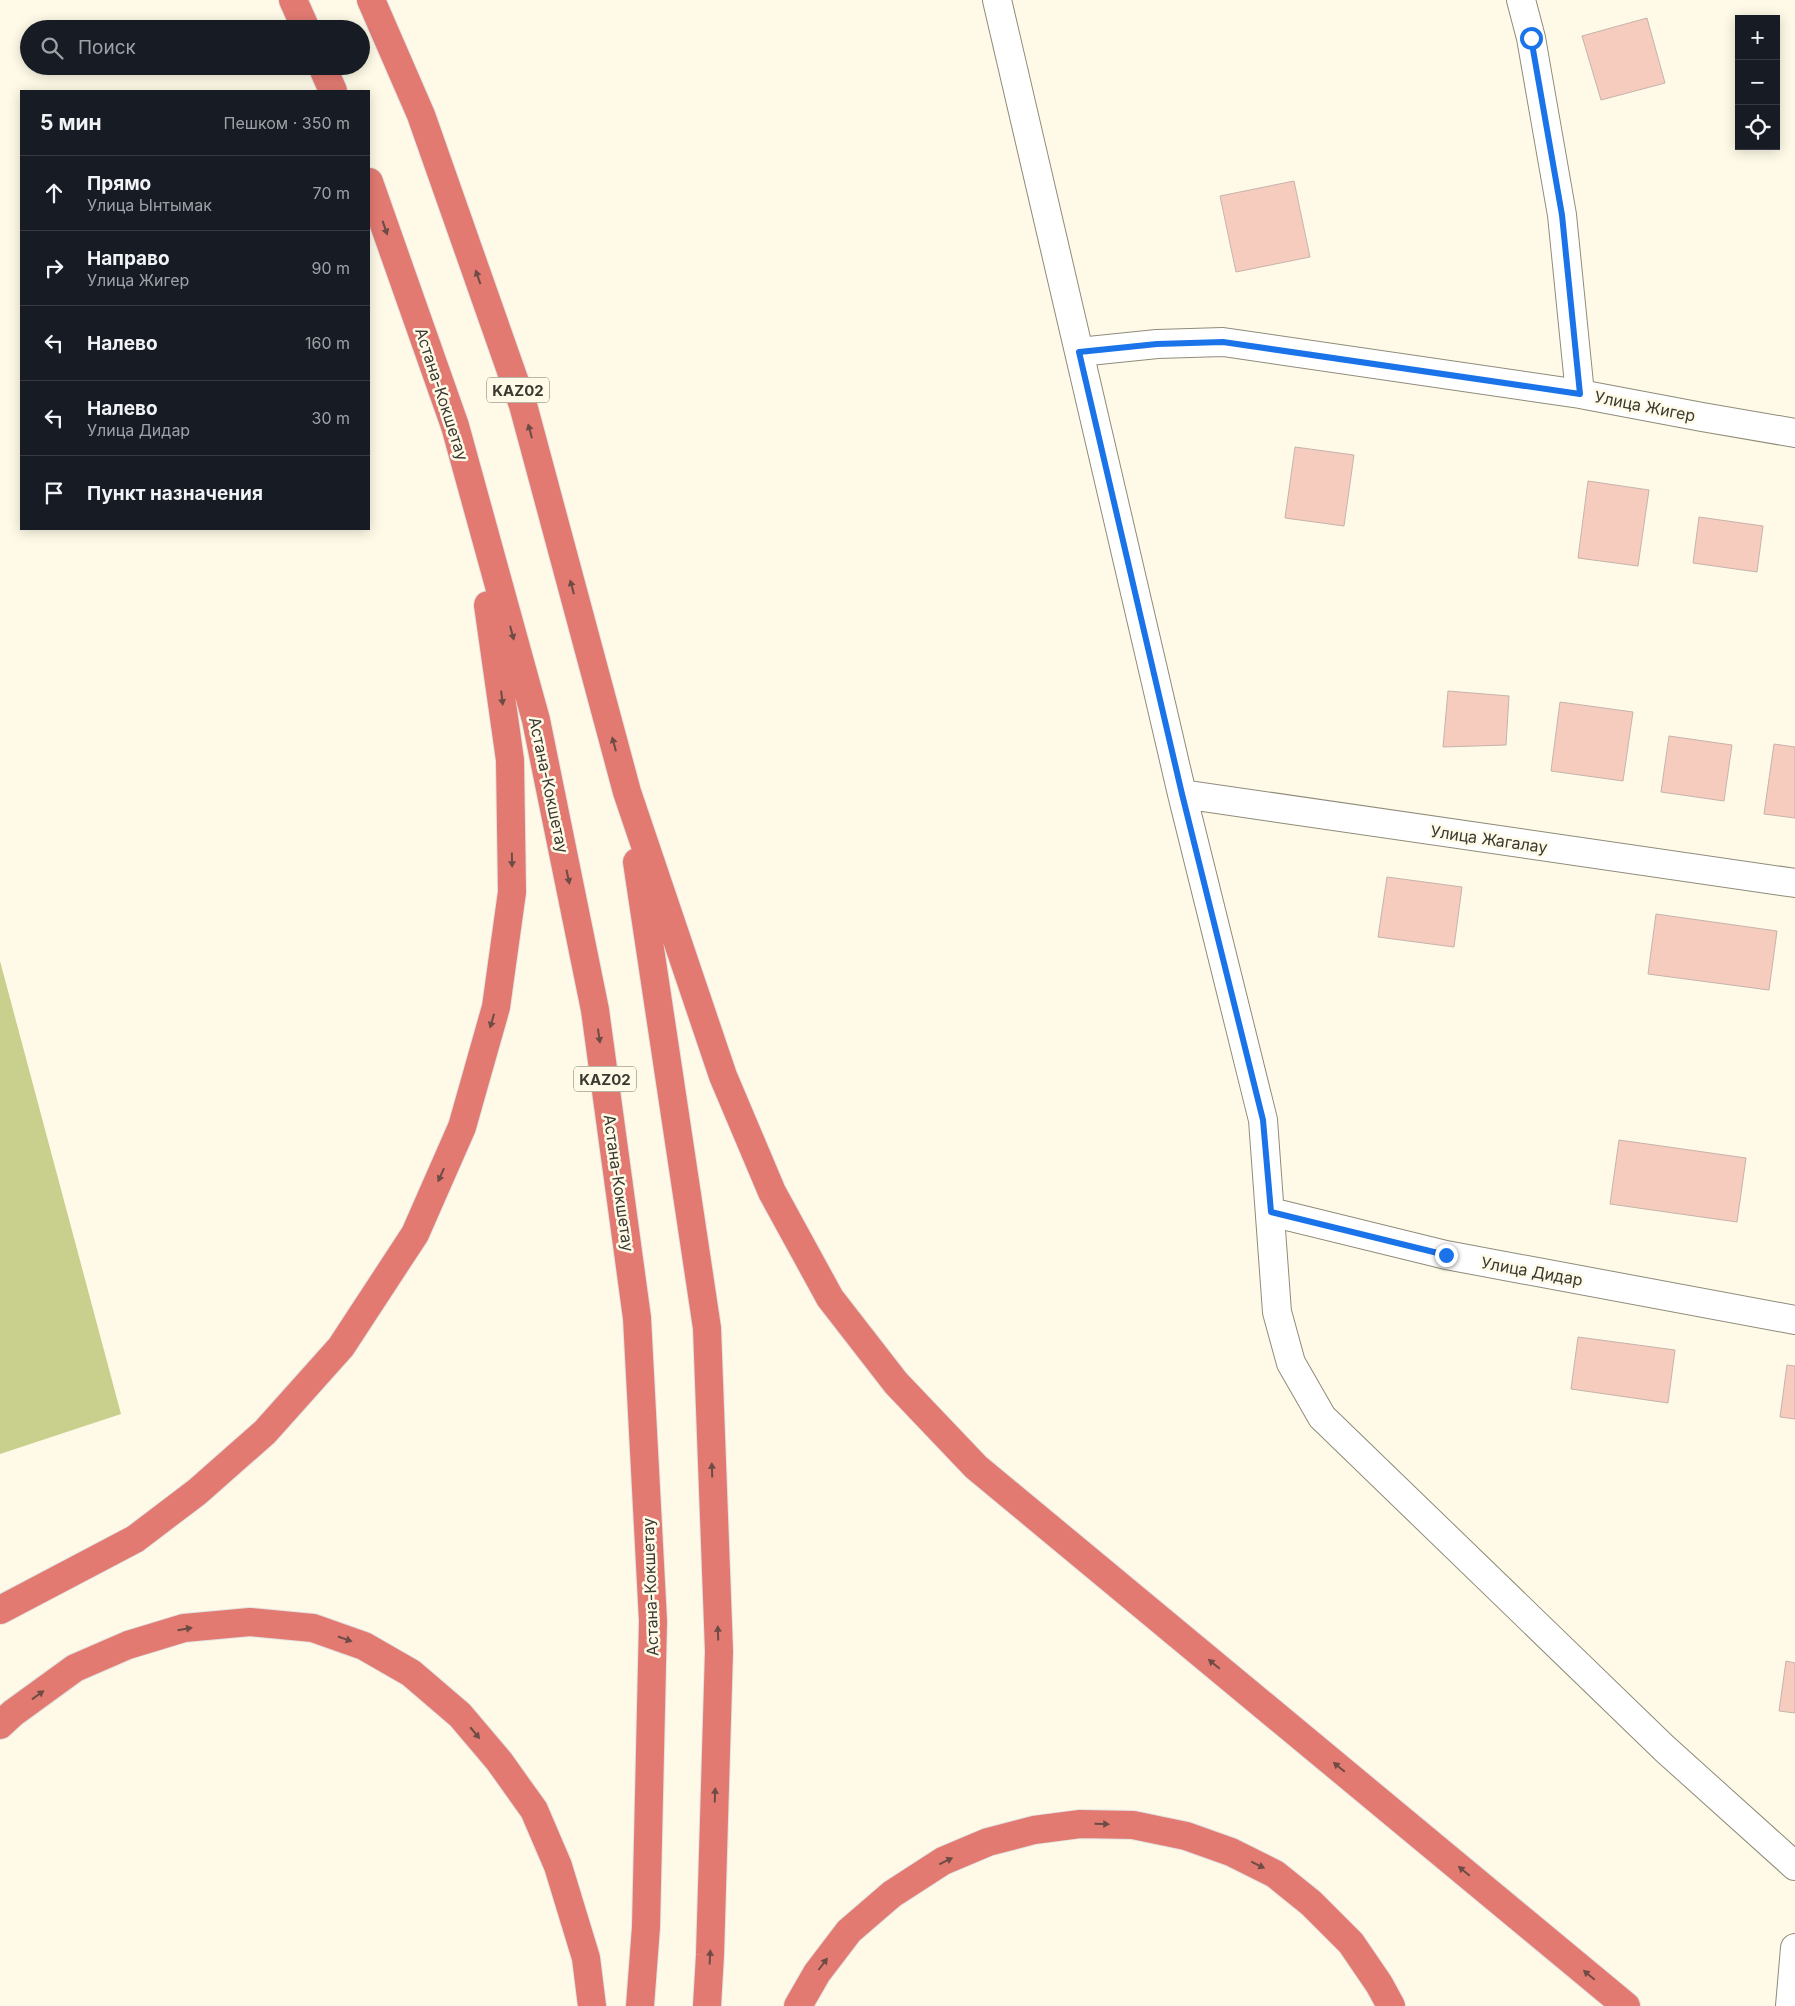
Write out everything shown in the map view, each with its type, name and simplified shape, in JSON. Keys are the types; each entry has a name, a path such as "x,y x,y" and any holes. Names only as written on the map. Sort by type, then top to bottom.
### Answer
{"highway":[{"path":"293,0 302,20"},
{"name":"KАZ02","path":"371,0 421,115 523,405 627,792 707,1328 719,1651 707,2006"},
{"path":"326,75 333,90"},
{"name":"Астана-Кокшетау","path":"370,185 455,426 536,720 597,1019 638,1318 653,1621 646,1926 640,2006"},
{"path":"0,1610 136,1539 197,1492 265,1432 342,1348 415,1234 462,1127 496,1007 512,892 510,760 494,637 455,426"},
{"path":"627,792 724,1076 772,1192 830,1298 896,1383 976,1467 1626,2006"},
{"path":"0,1725 13,1713 75,1668 128,1645 184,1628 250,1622 313,1628 364,1646 411,1673 460,1715 499,1761 534,1810 558,1866 586,1958 592,2006"},
{"path":"798,2006 817,1973 849,1931 892,1894 943,1861 988,1842 1034,1830 1080,1824 1133,1825 1186,1836 1231,1852 1276,1874 1311,1904 1350,1943 1380,1984 1391,2006"}],"street":[{"path":"997,0 1182,794 1263,1120 1277,1312 1290,1363 1322,1417 1664,1749 1795,1866"},
{"path":"1521,0 1531,38 1562,215 1580,394"},
{"name":"Улица Жигер","path":"1079,352 1157,344 1223,342 1580,394 1795,432"},
{"name":"Улица Жагалау","path":"1182,794 1795,884"},
{"name":"Улица Дидар","path":"1271,1212 1446,1255 1795,1320"},
{"path":"1790,2006 1795,1948"}],"green space":[{"path":"0,961 121,1414 0,1454"}],"building":[{"path":"1647,18 1665,83 1601,100 1582,36"},
{"path":"1294,181 1310,257 1236,272 1220,196"},
{"path":"1295,447 1354,455 1344,526 1285,518"},
{"path":"1588,481 1649,490 1638,566 1578,558"},
{"path":"1699,517 1763,526 1757,572 1693,563"},
{"path":"1448,691 1509,696 1506,745 1443,747"},
{"path":"1560,702 1633,712 1623,781 1551,771"},
{"path":"1669,736 1732,745 1724,801 1661,792"},
{"path":"1774,744 1795,747 1795,818 1764,814"},
{"path":"1387,877 1462,887 1454,947 1378,937"},
{"path":"1656,914 1777,931 1769,990 1648,974"},
{"path":"1619,1140 1746,1158 1737,1222 1610,1204"},
{"path":"1578,1337 1675,1350 1668,1403 1571,1389"},
{"path":"1787,1365 1795,1366 1795,1419 1780,1417"},
{"path":"1786,1661 1795,1663 1795,1713 1779,1711"}],"route":[{"path":"1446,1255 1271,1212 1263,1120 1182,794 1079,352 1157,344 1223,342 1580,394 1562,215 1531,38"}]}
